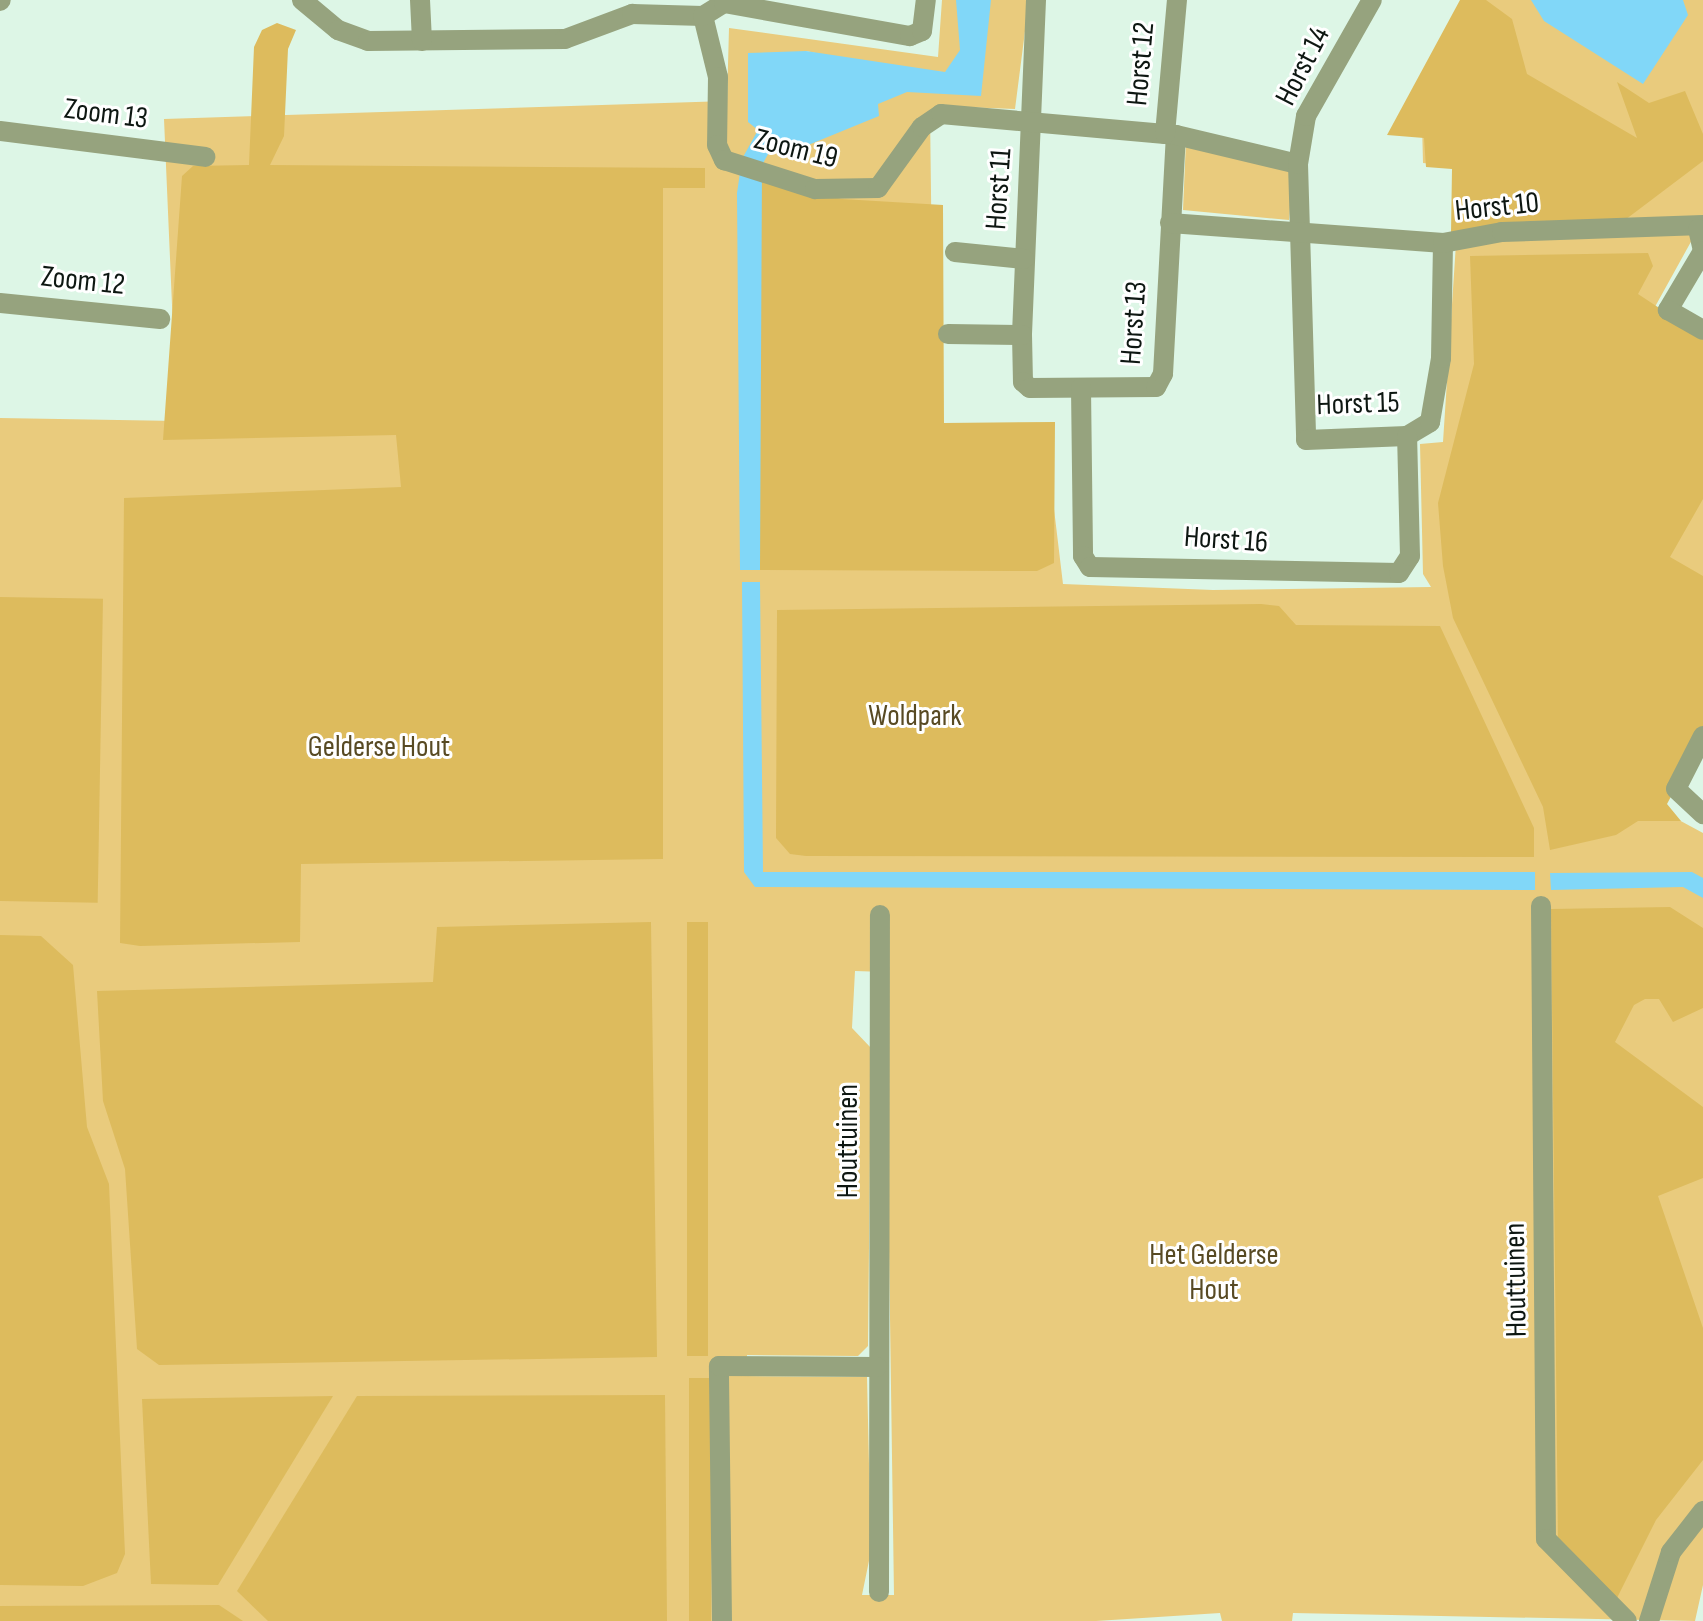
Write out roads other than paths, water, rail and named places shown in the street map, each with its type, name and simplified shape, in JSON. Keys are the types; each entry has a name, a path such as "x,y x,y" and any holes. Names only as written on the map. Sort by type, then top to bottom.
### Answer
{"street":[{"path":"302,0 338,30 368,41 565,39 632,14 703,16 724,1 910,36 922,31 926,0"},
{"path":"420,0 422,41"},
{"name":"Horst 11","path":"1030,388 1022,335 1034,122 1026,107 1036,0"},
{"name":"Horst 12","path":"1170,135 1177,0"},
{"name":"Horst 14","path":"1298,164 1306,116 1372,0"},
{"name":"Zoom 19","path":"703,16 718,77 717,145 729,163 834,193 878,188 922,127"},
{"name":"Horst 11","path":"922,127 941,114 1034,122"},
{"path":"1034,122 1170,135 1298,164 1297,235"},
{"name":"Zoom 13","path":"0,131 205,157"},
{"name":"Horst 13","path":"1030,388 1156,387 1163,374 1170,223 1170,135"},
{"name":"Horst 10","path":"1170,223 1297,235 1443,243 1502,232 1700,227"},
{"path":"1700,227 1703,251 1668,310 1703,330"},
{"name":"Horst 15","path":"1297,235 1306,440 1407,436 1430,422 1441,358 1443,243"},
{"name":"Horst 11","path":"955,252 1024,259"},
{"name":"Zoom 12","path":"0,303 160,319"},
{"path":"948,334 1022,335"},
{"name":"Horst 16","path":"1081,388 1083,556 1090,567 1399,573 1410,556 1407,436"},
{"path":"1703,736 1676,789 1703,814"},
{"name":"Houttuinen","path":"1541,906 1546,1539 1627,1621"},
{"name":"Houttuinen","path":"879,1592 880,915"},
{"path":"722,1621 719,1366 877,1367"},
{"path":"1649,1621 1671,1552 1703,1511"}],"water":[{"path":"956,0 991,0 981,96 907,92 878,104 879,116 796,150 777,138 762,165 760,570 740,570 737,193 742,159 758,130 748,122 748,53 806,51 945,72 960,50"},
{"path":"1531,0 1683,0 1688,15 1643,84 1544,21"},
{"path":"742,582 760,582 763,872 1535,872 1535,890 755,887 744,872"},
{"path":"1692,872 1703,878 1703,898 1683,887 1551,890 1550,873"}],"park label":[{"name":"Woldpark","path":"915,716"},
{"name":"Gelderse Hout","path":"379,747"},
{"name":"Het Gelderse Hout","path":"1214,1272"}]}
